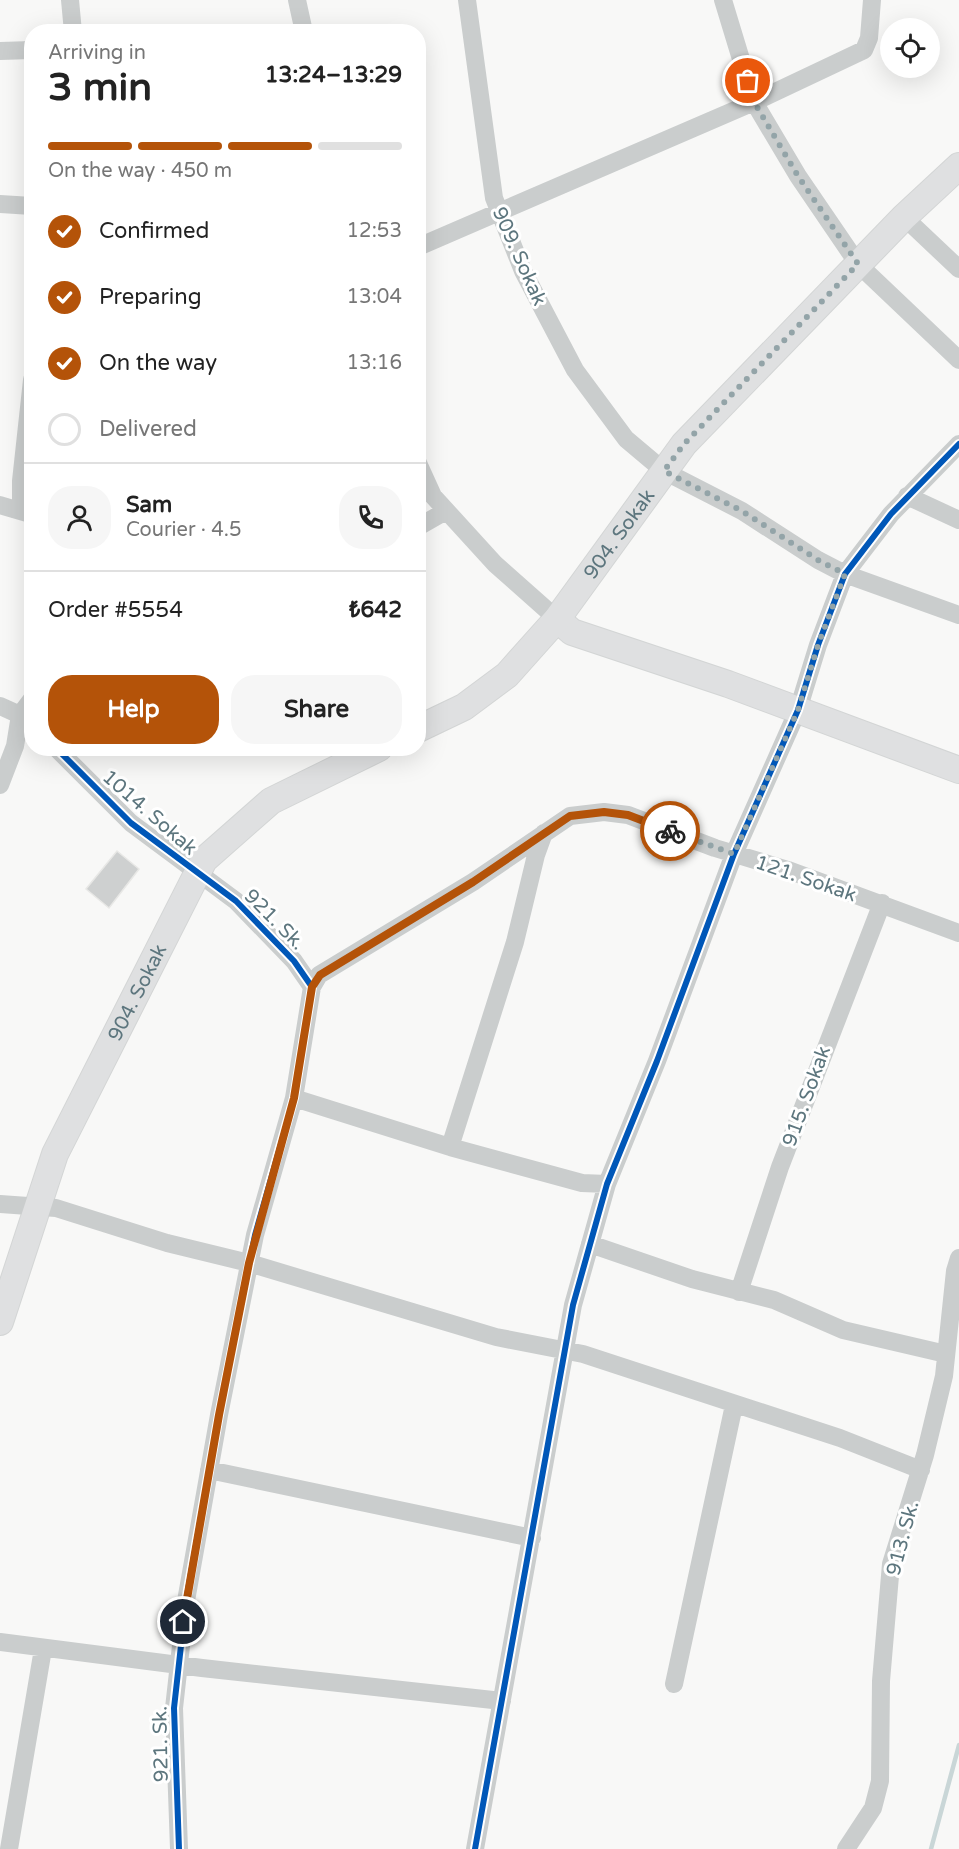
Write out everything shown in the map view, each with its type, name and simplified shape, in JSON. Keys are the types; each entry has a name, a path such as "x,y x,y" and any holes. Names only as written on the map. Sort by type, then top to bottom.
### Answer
{"street":[{"path":"70,0 72,24"},
{"path":"297,0 302,24"},
{"name":"909. Sokak","path":"467,0 494,198 523,271 575,370 626,439 664,471 742,511 818,560 845,574 959,615"},
{"path":"723,0 754,102 798,176 858,264 959,360"},
{"path":"426,243 754,102 864,50 869,38 872,0"},
{"path":"0,51 24,50"},
{"name":"904. Sokak","path":"426,725 464,707 507,675 557,619 684,444 904,217 959,166"},
{"path":"0,204 24,206"},
{"path":"904,217 959,269"},
{"path":"475,1849 573,1305 607,1184 657,1061 734,854 798,710 818,645 845,574 907,496 959,444"},
{"path":"24,453 21,480 24,499"},
{"path":"426,481 433,496 495,564 572,632 728,684 959,770"},
{"path":"907,496 959,520"},
{"path":"0,505 24,511"},
{"path":"426,522 446,511"},
{"path":"0,706 24,719"},
{"path":"0,785 24,725"},
{"name":"1014. Sokak","path":"64,756 131,823 197,874"},
{"name":"904. Sokak","path":"0,1322 55,1154 204,860 271,801 363,756"},
{"name":"121. Sokak","path":"312,987 320,975 473,882 570,816 612,813 628,815 734,854 882,903 959,933"},
{"path":"450,1147 515,942 536,855 544,833"},
{"name":"921. Sk.","path":"179,1849 174,1708 186,1601 249,1263 294,1098 312,987 294,961 236,901 197,874"},
{"name":"915. Sokak","path":"739,1292 784,1156 882,903"},
{"path":"294,1098 450,1147 582,1183 607,1184"},
{"path":"0,1204 56,1208 167,1243 249,1263 496,1337 565,1353 583,1354 840,1438 921,1470"},
{"path":"590,1244 739,1292 774,1300 843,1330 946,1354"},
{"name":"913. Sk.","path":"846,1849 873,1808 880,1781 881,1681 891,1564 921,1470 944,1376 959,1258"},
{"path":"675,1684 734,1405"},
{"path":"209,1470 532,1538"},
{"path":"0,1642 43,1649 502,1701"},
{"path":"9,1849 43,1649"}],"building":[{"path":"117,851 139,869 109,908 86,889"}],"waterway":[{"path":"931,1849 959,1745"}],"cycle path":[{"path":"475,1849 573,1305 607,1184 657,1061 734,854 798,710 818,645 845,574 891,514 959,444"},
{"path":"64,756 131,823 236,901 294,961 312,987 294,1098 255,1235 219,1415 186,1601 174,1708 179,1849"}],"way so far":[{"path":"670,831 734,854 798,710 818,645 845,574 818,560 742,511 664,471 684,444 858,264 798,176 754,102 748,81"}],"route":[{"path":"183,1622 219,1415 249,1263 294,1098 312,987 320,975 473,882 570,816 604,812 628,815 670,831"}]}
